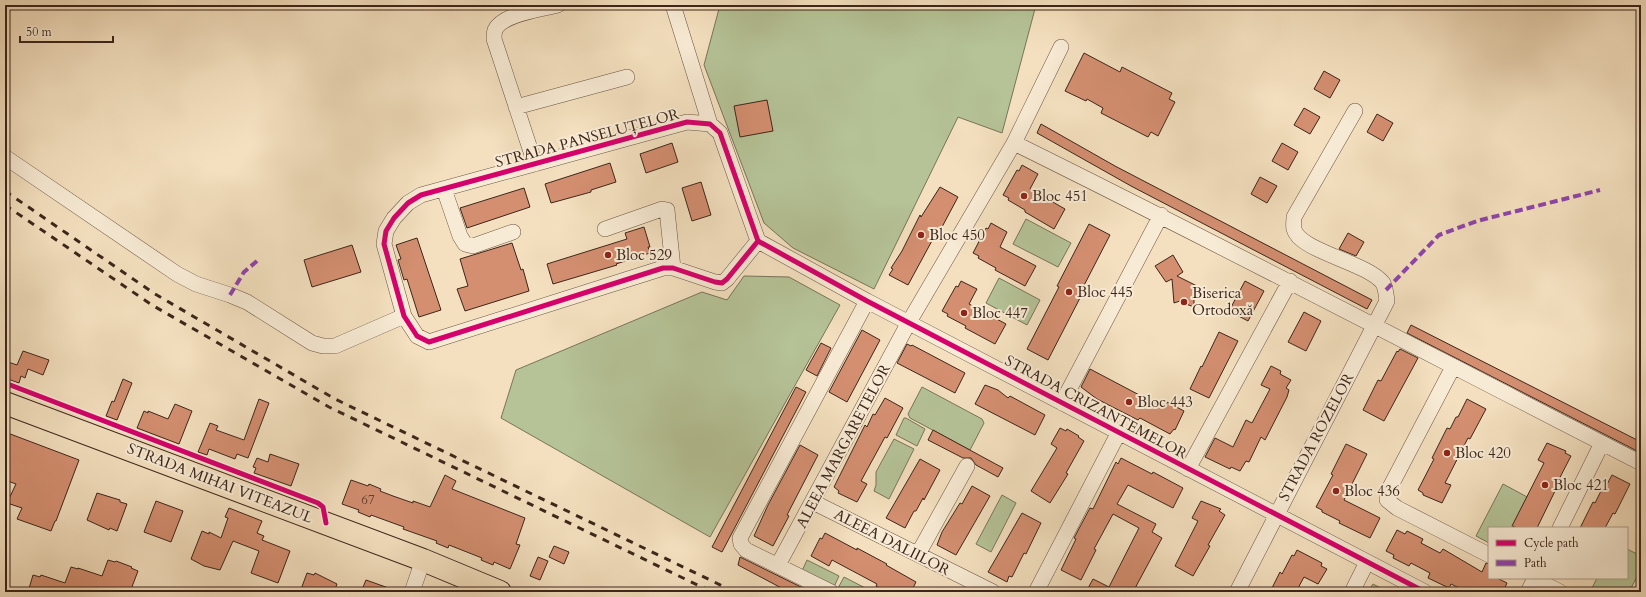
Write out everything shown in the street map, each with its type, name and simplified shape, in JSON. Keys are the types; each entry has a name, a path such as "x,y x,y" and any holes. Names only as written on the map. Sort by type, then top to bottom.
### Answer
{"highway":[{"name":"STRADA MIHAI VITEAZUL","path":"5,403 423,560 500,592"}],"street":[{"path":"535,164 494,39 495,30 502,22 514,16 558,5"},
{"path":"673,5 710,124 720,133 758,241"},
{"name":"ALEEA MARGARETELOR","path":"778,565 909,322 1014,143 1061,47"},
{"path":"516,107 627,77"},
{"name":"STRADA ROZELOR","path":"1237,592 1387,301 1386,290 1383,284 1374,275 1302,241 1294,230 1294,217 1355,111"},
{"name":"STRADA PANSELUȚELOR","path":"710,124 687,122 420,195 408,203 394,218 386,231 384,244 404,316 417,336 429,342 663,268 673,268 722,283 758,241"},
{"path":"1014,143 1161,215 1641,463"},
{"path":"5,157 177,274 196,284 230,294 247,302 312,343 323,346 335,346 404,316"},
{"path":"444,189 460,236 465,244 473,246 513,232"},
{"path":"605,229 662,209 667,210 673,268"},
{"name":"STRADA CRIZANTEMELOR","path":"1062,403 1161,215"},
{"name":"STRADA CRIZANTEMELOR","path":"758,241 867,301 1425,592"},
{"path":"1188,469 1290,281"},
{"path":"831,592 746,550 741,544 740,538 867,301"},
{"path":"1453,367 1387,493 1387,500 1397,508 1488,554"},
{"path":"1036,592 1118,432"},
{"path":"1560,527 1602,443"},
{"path":"918,554 967,466"},
{"name":"ALEEA DALIILOR","path":"813,502 993,592"},
{"path":"412,592 423,560"},
{"path":"1352,592 1367,562"},
{"path":"1533,582 1560,592"}],"green space":[{"path":"720,5 1036,5 1002,133 958,117 874,289 793,248 764,223 704,65"},
{"path":"1026,219 1071,243 1058,267 1013,244"},
{"path":"744,276 789,277 840,305 710,537 501,418 516,370 702,292 727,300"},
{"path":"999,278 1040,300 1027,325 986,303"},
{"path":"922,387 982,419 984,423 970,450 910,418 908,414"},
{"path":"904,418 925,429 917,446 896,435"},
{"path":"894,439 914,449 889,499 874,491 876,485 876,472"},
{"path":"1503,484 1529,498 1514,527 1488,527 1488,542 1476,536"},
{"path":"1002,495 1016,503 991,552 976,544"},
{"path":"1628,550 1641,556 1641,569 1629,592 1590,592 1596,579 1628,579"},
{"path":"807,560 839,576 833,589 801,573"},
{"path":"844,577 873,592 840,592 837,590"},
{"path":"1373,584 1388,592 1368,592"}],"building":[{"path":"1084,53 1120,72 1122,67 1172,93 1169,99 1175,102 1158,136 1151,132 1148,137 1101,113 1103,108 1087,99 1086,101 1065,91"},
{"path":"1324,71 1340,80 1330,98 1314,89"},
{"path":"767,100 773,131 740,137 734,106"},
{"path":"1304,108 1320,117 1310,134 1294,125"},
{"path":"1377,114 1393,123 1383,141 1367,132"},
{"path":"1041,124 1115,166 1372,300 1367,309 1131,186 1037,133"},
{"path":"672,143 678,162 646,173 640,154"},
{"path":"1282,143 1298,152 1288,170 1272,161"},
{"path":"610,163 616,182 591,190 591,192 551,203 545,184"},
{"name":"Bloc 451","path":"1022,165 1038,174 1030,189 1065,209 1054,229 1025,212 1025,210 1008,200 1009,198 1003,195 1017,170 1019,171"},
{"path":"1260,177 1277,186 1267,203 1251,194"},
{"path":"701,182 711,215 692,221 682,188"},
{"name":"Bloc 450","path":"940,187 958,197 942,227 940,226 908,285 889,275 893,269 891,268 902,251 920,215 921,217"},
{"path":"524,188 530,207 467,228 460,208"},
{"path":"991,223 1007,232 1000,247 1036,266 1025,286 995,270 996,268 978,258 979,256 973,253 986,228 988,229"},
{"name":"Bloc 445","path":"1089,224 1110,235 1048,360 1027,349"},
{"name":"Bloc 529","path":"644,227 650,247 648,247 650,253 616,264 617,265 553,284 547,264 627,239 625,233"},
{"path":"1348,233 1364,242 1356,256 1339,249"},
{"path":"417,238 441,310 419,317 407,279 404,280 398,260 401,259 396,245"},
{"path":"512,243 521,270 523,269 529,291 465,311 457,289 468,286 460,259"},
{"path":"352,245 361,272 312,287 304,260"},
{"path":"1173,255 1183,272 1177,276 1197,286 1194,292 1197,297 1194,299 1194,307 1186,304 1183,305 1180,301 1174,303 1172,279 1166,282 1155,266"},
{"name":"Bloc 447","path":"961,281 977,289 969,304 1006,324 995,344 965,328 966,326 947,316 948,314 942,311 956,286 958,287"},
{"path":"1245,281 1264,291 1248,321 1229,311"},
{"path":"1304,312 1321,321 1306,351 1288,342"},
{"path":"1411,325 1641,442 1641,453 1407,333"},
{"path":"862,330 880,340 847,402 829,392"},
{"path":"1219,332 1238,341 1209,398 1190,389"},
{"path":"821,343 831,348 817,376 806,370"},
{"path":"907,344 912,345 965,373 955,393 897,363"},
{"path":"1400,349 1418,358 1384,421 1363,410 1378,380 1381,381 1397,351 1398,352"},
{"path":"23,351 49,360 43,375 28,369 25,378 21,376 19,383 5,378 5,361 17,365"},
{"path":"1271,366 1281,371 1280,374 1291,380 1286,388 1289,390 1287,397 1265,440 1261,437 1249,462 1246,461 1240,471 1231,467 1230,469 1205,457 1215,438 1233,447 1246,420 1252,423 1270,389 1261,385"},
{"name":"Bloc 443","path":"1090,369 1164,408 1167,402 1184,411 1175,430 1174,429 1170,434 1140,418 1138,420 1097,399 1081,387"},
{"path":"123,379 132,383 117,420 106,416 112,401 114,402"},
{"path":"985,385 998,390 1008,398 1010,396 1045,415 1035,435 975,404"},
{"path":"796,387 806,392 722,552 712,547"},
{"path":"885,398 903,408 861,481 867,484 857,502 838,493 839,491 834,487 865,425 867,427 873,414 875,415"},
{"path":"259,399 269,403 248,458 237,454 235,459 209,449 207,455 198,452 210,423 218,426 216,430 244,440"},
{"name":"Bloc 420","path":"1467,399 1486,409 1470,439 1468,438 1445,483 1451,485 1442,503 1423,495 1423,493 1418,490 1434,459 1432,458 1447,428 1450,429"},
{"path":"175,404 192,411 179,444 137,428 144,411 148,413 148,411 168,419"},
{"path":"1060,428 1066,431 1067,429 1079,436 1078,437 1084,441 1066,473 1068,474 1050,503 1031,491 1057,448 1051,444"},
{"path":"933,430 1003,468 998,477 976,465 971,458 963,458 928,440"},
{"path":"5,432 79,460 51,531 17,519 22,508 7,503 16,484 5,480"},
{"name":"Bloc 421","path":"1547,443 1566,451 1565,453 1571,456 1555,487 1557,487 1537,527 1512,526 1544,463 1538,460"},
{"name":"Bloc 436","path":"1346,444 1367,454 1344,500 1380,518 1370,538 1339,523 1340,521 1322,512 1322,510 1316,507 1333,475 1331,474"},
{"path":"800,445 818,455 773,546 754,536 768,505"},
{"path":"270,454 299,464 291,486 254,473 256,468 253,467 257,458 268,462"},
{"path":"1121,458 1152,474 1153,472 1183,488 1173,508 1128,485 1117,504 1156,524 1152,532 1162,538 1133,592 1086,592 1093,579 1109,587 1139,528 1113,514 1094,549 1096,550 1081,580 1061,570 1076,539 1074,538 1090,508 1093,509 1116,462 1118,464"},
{"path":"920,459 940,470 924,500 923,498 905,528 886,518"},
{"path":"445,475 456,481 452,489 525,518 516,544 520,545 510,569 494,562 493,565 481,560 482,558 449,545 448,548 436,543 437,541 403,529 404,527 371,515 370,517 358,512 359,510 342,504 351,480 368,486 369,484 381,489 380,491 393,496 430,507"},
{"path":"1612,475 1630,484 1615,514 1613,513 1606,527 1580,527 1593,502 1595,503 1601,491 1603,492"},
{"path":"972,486 990,496 956,555 937,545 942,532 960,503 962,504"},
{"path":"97,493 120,500 120,502 127,504 117,531 110,528 109,530 87,520"},
{"path":"156,501 183,511 171,542 144,532"},
{"path":"1201,501 1221,509 1219,511 1225,515 1193,576 1175,566 1198,521 1192,518"},
{"path":"229,508 262,521 257,533 264,536 262,540 290,551 278,583 251,573 259,551 233,541 220,570 204,566 191,559 202,531 209,534 209,532 221,538 228,518 225,517"},
{"path":"1022,513 1041,523 1026,554 1024,553 1012,577 1009,576 1007,582 988,572"},
{"path":"1397,530 1405,534 1407,531 1423,539 1421,543 1440,553 1443,549 1482,572 1486,563 1488,564 1488,579 1499,579 1507,583 1503,592 1467,592 1451,584 1449,588 1428,578 1430,573 1411,563 1409,566 1393,558 1394,555 1386,551"},
{"path":"825,533 887,564 886,565 916,582 911,592 887,592 876,586 877,584 832,560 829,566 811,556 820,538 822,539"},
{"path":"554,546 569,552 564,564 549,557"},
{"path":"1297,550 1322,563 1321,566 1327,569 1318,584 1304,577 1296,592 1270,592 1280,572 1282,574 1292,555 1294,556"},
{"path":"538,557 548,561 540,580 530,576"},
{"path":"740,557 811,592 789,592 738,565"},
{"path":"108,560 116,561 138,571 130,592 109,592 96,587 94,592 28,592 33,575 40,577 41,575 65,583 71,567 102,576"},
{"path":"307,573 314,575 315,573 337,584 334,592 300,592"},
{"path":"366,580 397,591 397,592 361,592"}],"railway":[{"path":"5,191 155,294 335,399 735,592"},
{"path":"5,205 152,305 329,407 712,592"}],"marked path":[{"path":"1386,290 1439,235 1477,221 1600,190"},
{"path":"230,295 244,272 257,261"}],"cycle path":[{"path":"687,122 710,124 720,133 758,241 722,283 673,268 663,268 429,342 417,336 404,316 384,244 386,231 394,218 408,203 421,195 687,122"},
{"path":"758,241 867,301 1425,592"},
{"path":"5,383 318,503 323,507 326,523"}],"place":[{"name":"Bloc 451","path":"1024,196"},
{"name":"Bloc 450","path":"921,235"},
{"name":"Bloc 529","path":"608,255"},
{"name":"Bloc 445","path":"1069,292"},
{"name":"Biserica Ortodoxă","path":"1184,302"},
{"name":"Bloc 447","path":"964,313"},
{"name":"Bloc 443","path":"1129,402"},
{"name":"Bloc 420","path":"1447,453"},
{"name":"Bloc 421","path":"1545,485"},
{"name":"Bloc 436","path":"1336,491"}]}
